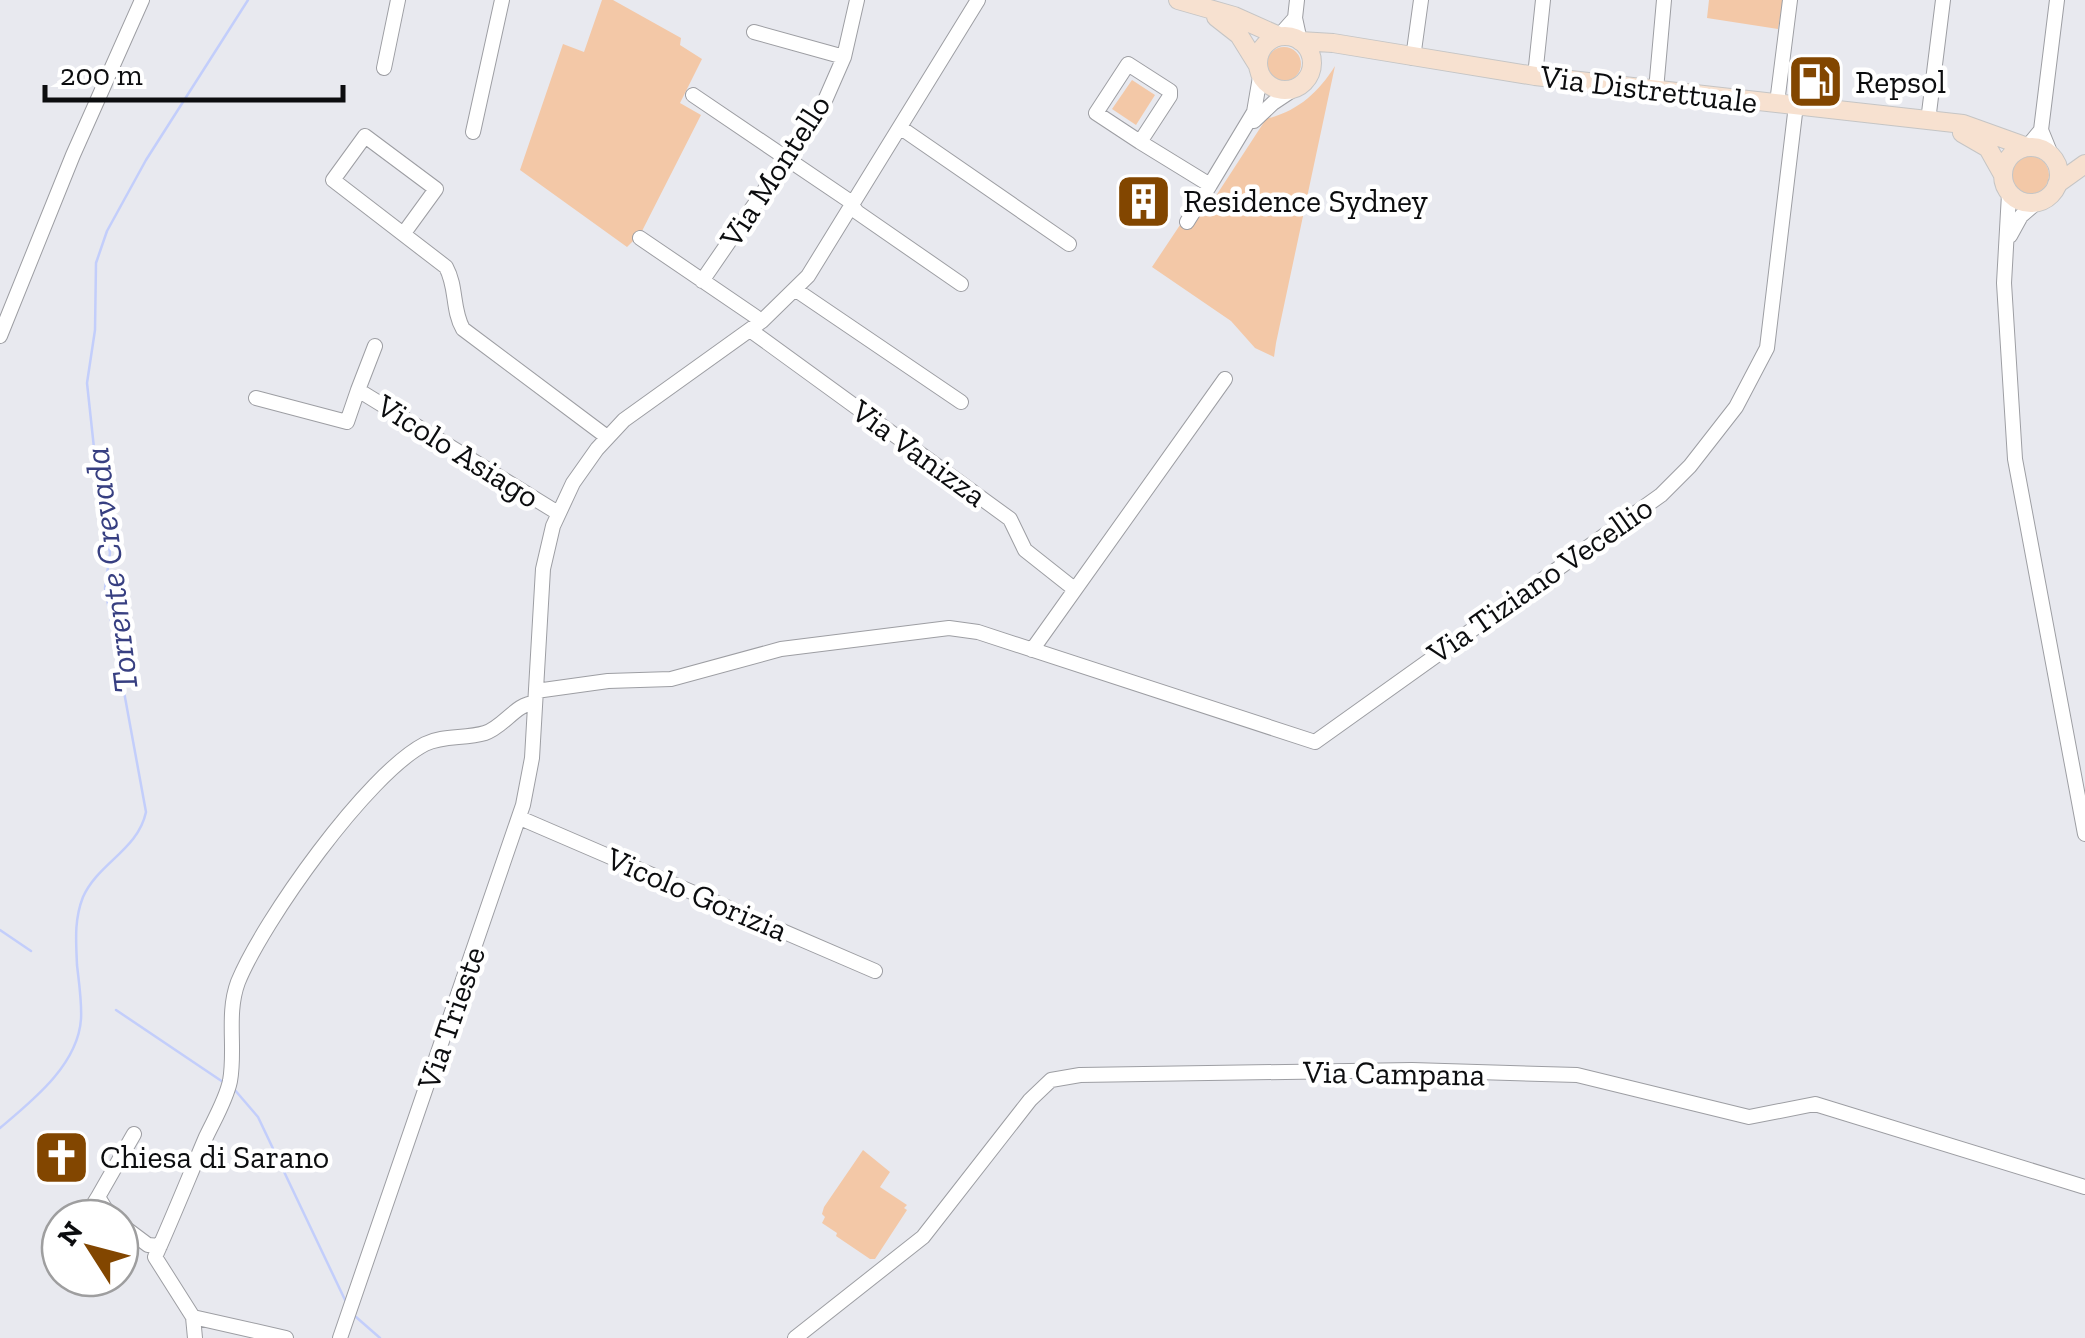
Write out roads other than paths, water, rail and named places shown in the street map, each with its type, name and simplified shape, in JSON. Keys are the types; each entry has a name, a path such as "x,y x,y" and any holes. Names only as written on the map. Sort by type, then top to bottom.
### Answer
{"main road":[{"path":"1186,2 1300,41 1307,47 1312,64 1307,80 1294,89 1272,88 1232,28 1186,2"},
{"path":"1259,70 1266,43 1279,36"},
{"name":"Via Distrettuale","path":"1300,41 1535,76 1932,121 1984,130 2026,147 2036,147 2052,157 2085,162"},
{"path":"1312,64 1334,51 1362,49"},
{"name":"Via Distrettuale","path":"1932,121 1982,142 1993,154 2010,194"},
{"path":"2002,174 2010,156 2026,147"},
{"path":"2052,157 2058,170 2057,184"},
{"name":"Via Distrettuale","path":"2036,203 2085,162"},
{"path":"2010,194 2017,200 2036,203"}],"street":[{"path":"0,336 73,155 142,0"},
{"path":"384,68 398,0"},
{"path":"472,132 502,0"},
{"name":"Via Montello","path":"702,280 824,105 844,58 858,0"},
{"path":"536,697 543,569 558,513 581,470 607,437 648,400 796,290 818,262 978,0"},
{"path":"1298,0 1295,18 1300,41"},
{"path":"1413,58 1421,0"},
{"path":"1535,76 1543,0"},
{"path":"1656,90 1664,0"},
{"path":"1776,104 1790,0"},
{"path":"1932,121 1942,0"},
{"path":"2026,147 2041,130 2057,0"},
{"path":"1279,36 1295,18"},
{"path":"754,32 844,58"},
{"path":"1140,142 1170,90 1128,64 1096,113 1140,142 1210,185"},
{"path":"1187,222 1247,128 1258,102 1259,70"},
{"path":"1247,128 1294,89"},
{"path":"693,95 961,284"},
{"name":"Via Tiziano Vecellio","path":"158,1252 228,1086 232,1006 238,983 277,914 339,826 422,746 438,739 489,732 536,697 608,681 671,679 781,650 949,628 978,632 1315,742 1661,495 1690,466 1736,407 1767,348 1796,106"},
{"path":"901,128 1069,244"},
{"path":"2041,130 2052,157"},
{"path":"404,233 436,189 365,136 333,180 404,233 436,256 450,273 456,316 463,329 607,437"},
{"path":"2010,194 2004,282 2015,459 2085,834"},
{"path":"2008,242 2021,216 2036,203"},
{"name":"Via Vanizza","path":"640,238 702,280 1010,519 1024,550 1073,588"},
{"name":"Via Vanizza","path":"796,290 962,402"},
{"name":"Vicolo Asiago","path":"256,398 347,422 375,346"},
{"path":"1032,650 1224,379"},
{"name":"Vicolo Asiago","path":"358,390 558,513"},
{"name":"Via Trieste","path":"340,1338 520,818 532,758 536,697"},
{"name":"Vicolo Gorizia","path":"520,818 874,971"},
{"name":"Via Campana","path":"796,1338 923,1237 1030,1100 1051,1080 1080,1075 1412,1070 1577,1076 1748,1117 1815,1104 2085,1187"},
{"path":"98,1197 134,1134"},
{"path":"140,1239 158,1252 193,1317 195,1338"},
{"path":"140,1250 150,1258 158,1252"},
{"path":"193,1317 286,1338"}],"waterway":[{"name":"Torrente Crevada","path":"0,1128 51,1081 72,1052 81,1019 76,939 80,906 90,885 135,837 146,812 105,588 110,553 87,383 95,330 96,263 107,231 146,160 248,0"},
{"path":"0,930 31,951"},
{"path":"116,1010 223,1082"},
{"path":"234,1089 258,1117 346,1302"},
{"path":"356,1317 380,1338"}],"place":[{"name":"Repsol","path":"1816,82"},
{"name":"Residence Sydney","path":"1144,201"},
{"name":"Chiesa di Sarano","path":"61,1157"}]}
